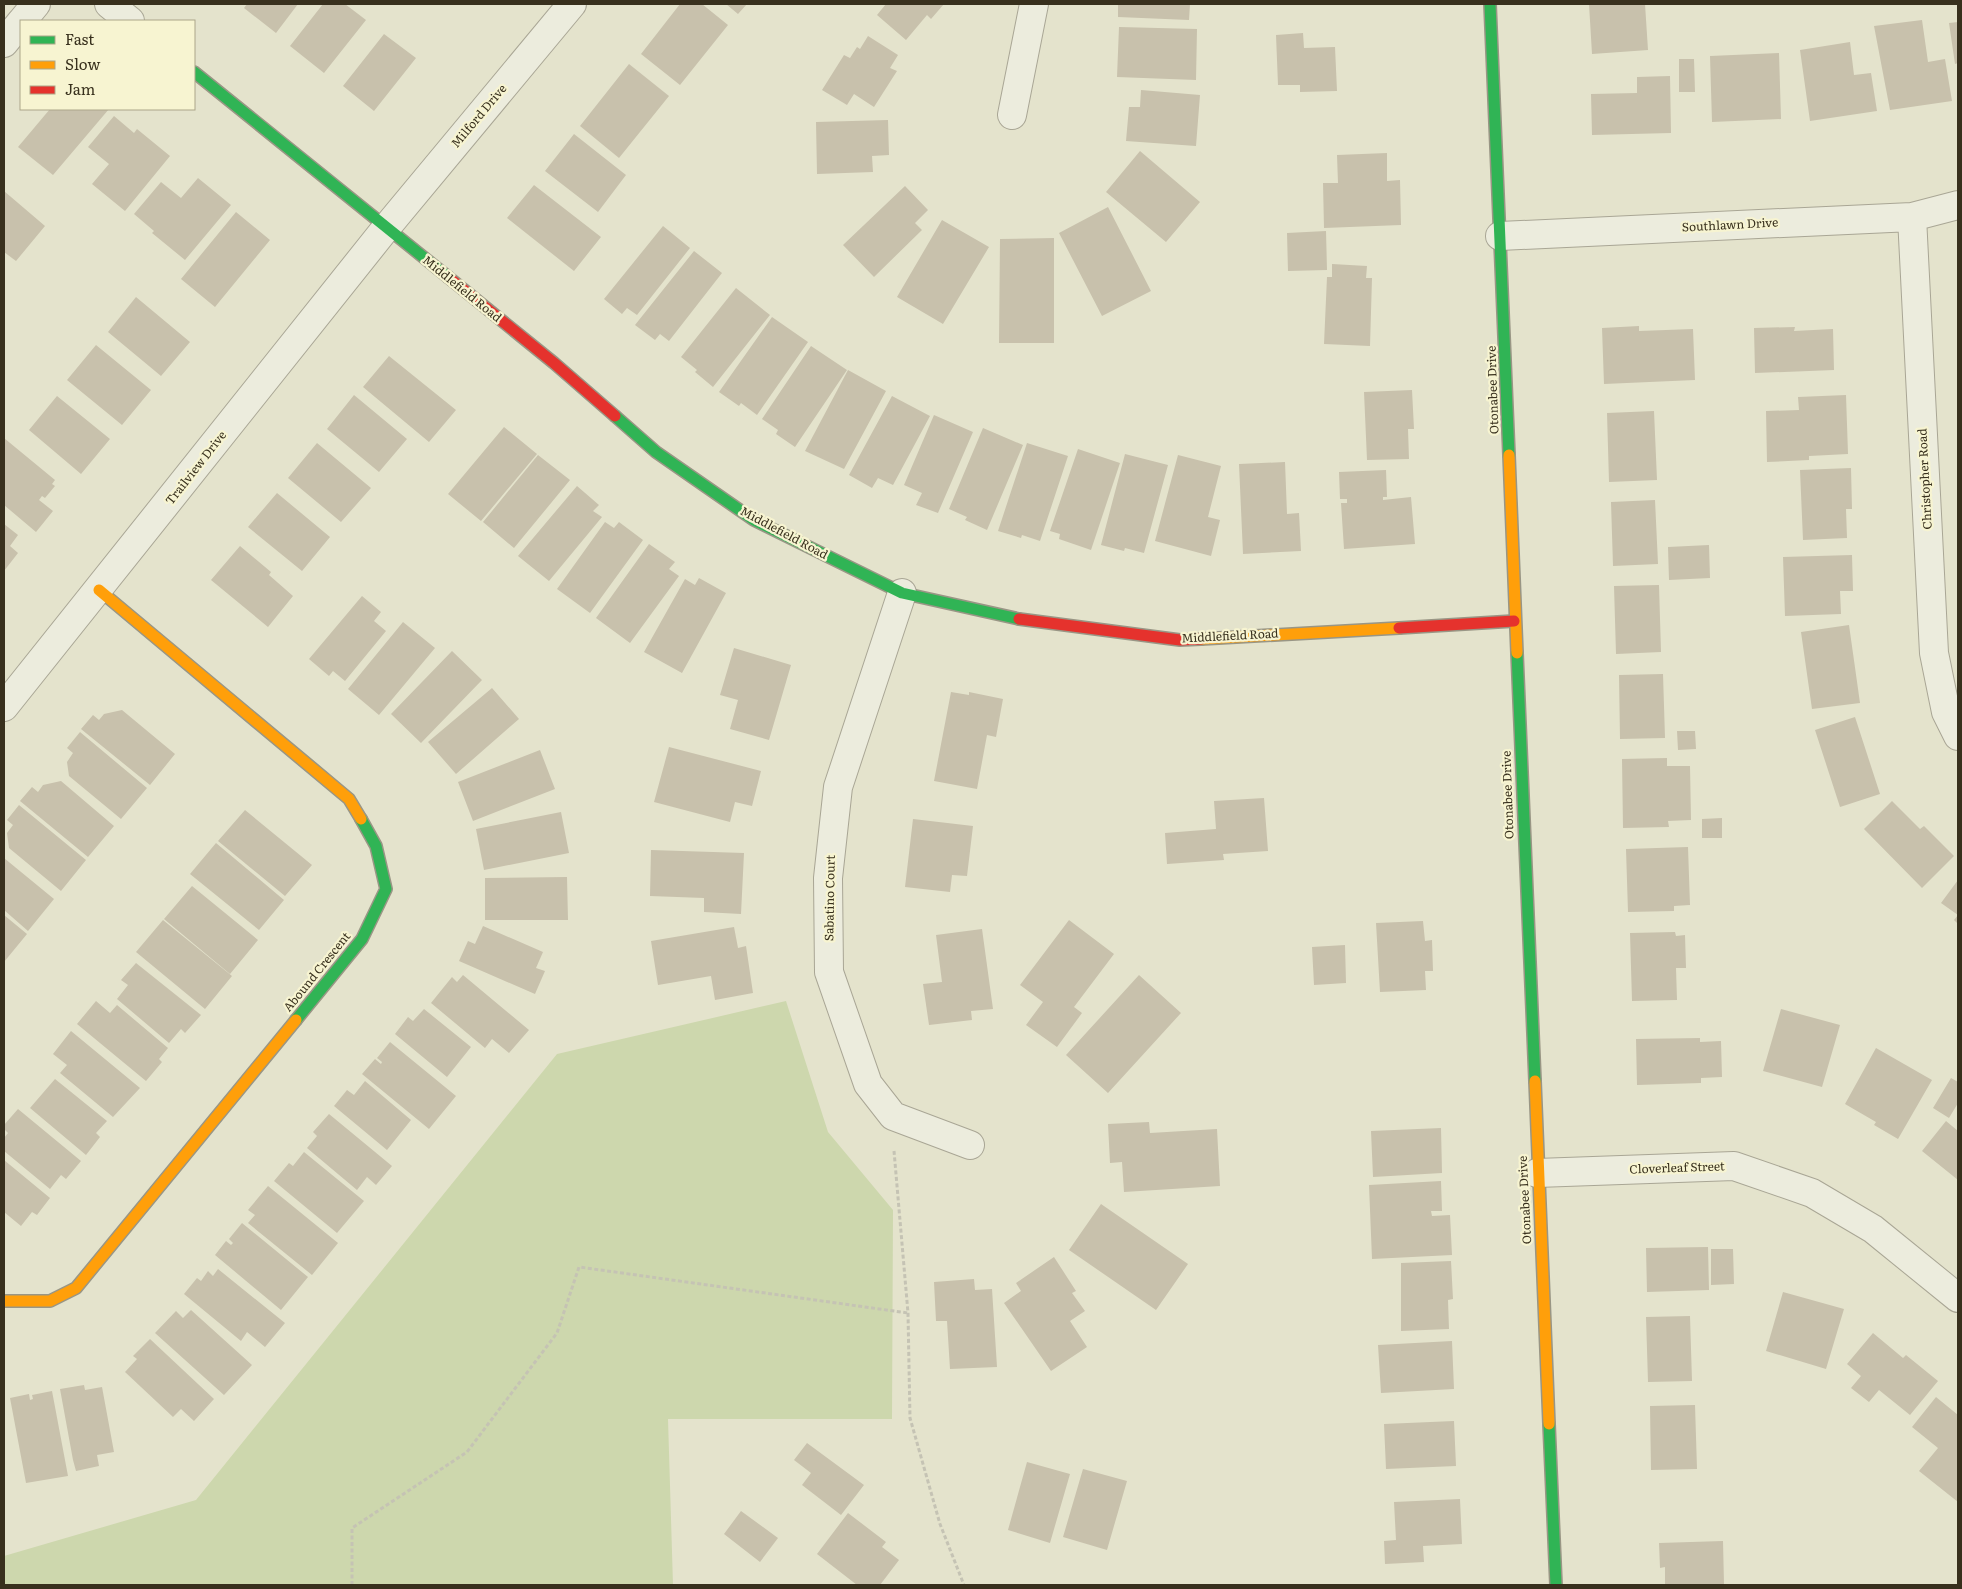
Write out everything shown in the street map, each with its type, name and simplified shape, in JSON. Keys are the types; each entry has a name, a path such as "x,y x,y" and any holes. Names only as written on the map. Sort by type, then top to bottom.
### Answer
{"street":[{"path":"24,20 36,4"},
{"path":"109,4 129,20"},
{"name":"Milford Drive","path":"386,228 572,4"},
{"path":"1012,115 1034,4"},
{"name":"Otonabee Drive","path":"1490,4 1537,1173 1556,1585"},
{"path":"4,43 20,24"},
{"name":"Middlefield Road","path":"195,73 554,363 656,452 754,520 902,593 1035,623 1180,640 1514,621"},
{"name":"Southlawn Drive","path":"1500,236 1912,217 1958,205"},
{"name":"Christopher Road","path":"1912,217 1934,653 1946,712 1958,736"},
{"name":"Trailview Drive","path":"4,707 386,228"},
{"name":"Abound Crescent","path":"4,1301 50,1300 76,1288 362,939 386,889 376,846 350,800 99,590"},
{"name":"Sabatino Court","path":"893,1116 868,1084 829,972 828,878 838,787 902,593"},
{"path":"893,1116 970,1145"},
{"name":"Cloverleaf Street","path":"1537,1173 1734,1166 1812,1193 1873,1229 1958,1298"}],"path":[{"path":"893,1116 895,1184 900,1206 908,1313 910,1418 940,1524 964,1585"},
{"path":"352,1585 352,1528 467,1452 557,1334 579,1267 908,1313"}],"green space":[{"path":"786,1001 828,1132 893,1210 892,1419 668,1419 673,1585 4,1585 4,1556 196,1500 557,1054"}],"building":[{"path":"247,4 298,4 276,33 244,8"},
{"path":"323,4 345,4 366,20 324,73 290,46"},
{"path":"680,4 702,4 728,25 680,85 641,54"},
{"path":"726,4 747,4 738,14"},
{"path":"886,4 944,4 931,19 927,15 906,40 877,15"},
{"path":"1118,4 1190,4 1189,20 1118,17"},
{"path":"1589,4 1645,4 1648,50 1592,54"},
{"path":"1922,20 1928,62 1945,59 1952,101 1890,110 1874,26"},
{"path":"1958,22 1958,63 1955,64 1949,23"},
{"path":"1119,27 1197,29 1196,80 1117,77"},
{"path":"1303,33 1304,48 1335,47 1337,91 1300,92 1300,85 1278,85 1276,35"},
{"path":"384,34 416,58 374,111 343,86"},
{"path":"868,36 898,55 890,68 897,71 874,107 854,94 847,105 822,90 844,55 850,58 857,47 860,49"},
{"path":"1850,42 1854,75 1871,73 1877,111 1810,121 1800,50"},
{"path":"1779,53 1781,119 1712,122 1710,56"},
{"path":"1679,59 1694,59 1695,92 1679,92"},
{"path":"629,64 669,96 619,158 580,126"},
{"path":"1670,76 1671,133 1592,135 1591,94 1637,93 1637,77"},
{"path":"1141,90 1200,95 1196,146 1126,141 1129,107 1140,107"},
{"path":"49,110 108,110 53,175 18,147"},
{"path":"114,116 134,133 137,129 170,156 125,211 92,184 109,164 88,147"},
{"path":"888,120 889,155 872,156 873,172 817,174 816,122"},
{"path":"574,134 626,175 598,212 545,171"},
{"path":"1140,151 1200,202 1166,242 1106,192"},
{"path":"1387,153 1387,181 1400,180 1401,225 1324,228 1323,183 1338,183 1337,155"},
{"path":"198,178 231,205 185,260 152,233 154,231 134,214 161,182 181,198"},
{"path":"534,185 601,237 574,271 507,218"},
{"path":"905,186 928,210 915,223 922,230 874,277 843,245"},
{"path":"4,191 45,226 16,261 4,252"},
{"path":"1108,207 1151,291 1102,316 1059,233"},
{"path":"236,212 270,240 215,307 181,279"},
{"path":"942,220 989,247 943,324 897,297"},
{"path":"663,226 690,248 637,315 627,308 622,314 604,299"},
{"path":"1326,231 1327,270 1288,271 1287,233"},
{"path":"1054,238 1054,343 999,343 1000,239"},
{"path":"694,251 722,273 669,341 660,334 655,340 635,325"},
{"path":"1332,264 1367,266 1366,278 1372,278 1370,346 1324,344 1327,277 1332,277"},
{"path":"736,288 770,315 713,387 681,357"},
{"path":"136,297 190,342 161,376 108,332"},
{"path":"772,317 808,342 757,415 741,403 739,406 719,392"},
{"path":"1639,326 1639,331 1693,329 1695,380 1604,384 1602,328"},
{"path":"1795,327 1794,331 1833,329 1834,370 1755,373 1754,328"},
{"path":"96,345 151,390 122,425 67,380"},
{"path":"811,346 847,370 795,447 776,434 778,430 762,419"},
{"path":"389,356 456,410 429,442 363,387"},
{"path":"848,370 886,391 844,469 805,451"},
{"path":"1412,390 1414,429 1408,429 1409,459 1367,460 1364,392"},
{"path":"354,395 407,439 379,472 327,429"},
{"path":"1846,395 1848,454 1809,456 1809,460 1767,462 1766,411 1799,410 1798,397"},
{"path":"57,396 110,439 81,474 29,430"},
{"path":"892,396 930,416 893,485 878,478 872,488 849,475"},
{"path":"1654,411 1657,480 1609,482 1607,413"},
{"path":"934,415 973,432 938,513 916,505 922,493 904,485"},
{"path":"504,427 537,454 481,521 448,494"},
{"path":"983,428 1023,445 987,530 965,520 967,517 949,509"},
{"path":"4,438 55,480 52,484 55,486 45,498 42,496 39,500 53,511 36,532 4,505"},
{"path":"317,443 371,488 341,522 288,478"},
{"path":"1027,443 1068,456 1040,541 1022,535 1021,538 998,531"},
{"path":"1078,449 1120,463 1091,550 1059,539 1060,534 1050,531"},
{"path":"1125,454 1168,465 1144,553 1125,548 1124,551 1101,545"},
{"path":"538,455 570,480 514,548 483,522"},
{"path":"1178,455 1221,466 1208,517 1220,520 1211,556 1155,541"},
{"path":"1285,462 1287,514 1299,513 1301,551 1243,554 1239,464"},
{"path":"1851,468 1852,509 1846,509 1847,538 1803,540 1800,470"},
{"path":"1386,470 1387,497 1383,497 1383,500 1411,497 1415,544 1344,549 1341,503 1347,503 1347,499 1340,499 1339,472"},
{"path":"577,486 599,505 593,511 602,517 549,581 518,556"},
{"path":"277,493 330,537 302,571 248,527"},
{"path":"1655,500 1658,564 1613,566 1611,502"},
{"path":"605,522 614,528 619,522 643,540 590,613 557,589"},
{"path":"4,524 18,535 10,546 18,553 4,571"},
{"path":"649,544 675,562 669,569 679,576 630,643 596,618"},
{"path":"1709,545 1710,578 1669,580 1668,547"},
{"path":"240,546 271,572 269,575 293,596 268,627 211,580"},
{"path":"1852,555 1853,591 1840,591 1841,614 1785,616 1783,557"},
{"path":"699,578 726,593 682,673 644,652 685,579 695,585"},
{"path":"1659,585 1661,652 1616,654 1614,586"},
{"path":"362,596 381,612 374,621 386,631 345,681 333,671 329,676 309,659"},
{"path":"403,622 435,648 379,715 348,689"},
{"path":"1849,625 1860,703 1812,709 1801,632"},
{"path":"734,648 791,665 769,740 730,729 738,700 720,695"},
{"path":"452,651 482,680 421,743 391,714"},
{"path":"1663,674 1665,738 1620,739 1619,675"},
{"path":"492,688 519,719 456,774 428,742"},
{"path":"951,692 969,695 969,692 1003,699 996,737 987,735 977,789 934,781"},
{"path":"122,710 175,754 150,785 81,729 93,715 99,720 104,714"},
{"path":"1855,717 1880,794 1840,807 1815,730"},
{"path":"1677,731 1695,731 1696,749 1678,750"},
{"path":"80,732 147,788 121,819 69,776 67,762 73,753 67,748"},
{"path":"669,747 761,771 752,806 735,802 730,822 654,802"},
{"path":"540,750 555,789 473,821 458,782"},
{"path":"1667,758 1667,766 1690,766 1691,820 1668,821 1669,827 1623,828 1622,759"},
{"path":"61,781 114,826 88,857 20,801 32,787 38,792 43,785"},
{"path":"1264,798 1268,851 1223,854 1224,860 1167,864 1165,833 1216,829 1214,801"},
{"path":"1892,801 1920,829 1924,826 1954,856 1922,888 1864,829"},
{"path":"19,805 86,860 61,891 9,848 7,833 13,825 7,820"},
{"path":"245,810 312,865 285,896 218,841"},
{"path":"561,812 569,853 484,870 476,829"},
{"path":"1722,818 1722,838 1702,838 1702,819"},
{"path":"913,819 973,826 967,876 952,875 950,892 905,887"},
{"path":"216,843 284,900 259,930 190,874"},
{"path":"1688,847 1690,905 1674,906 1674,911 1628,912 1626,849"},
{"path":"651,850 744,853 741,914 704,912 704,898 650,896"},
{"path":"4,858 54,899 28,931 4,910"},
{"path":"567,877 568,920 485,920 485,878"},
{"path":"1958,880 1958,915 1941,903"},
{"path":"192,886 258,940 230,974 164,919"},
{"path":"4,915 27,934 4,962"},
{"path":"1958,915 1958,924 1954,920"},
{"path":"163,920 232,976 205,1009 136,952"},
{"path":"1069,920 1114,954 1074,1007 1082,1013 1057,1047 1026,1025 1043,1002 1020,985"},
{"path":"1423,921 1425,941 1432,940 1433,971 1425,971 1426,990 1380,992 1376,923"},
{"path":"483,926 543,952 536,968 545,971 535,994 459,961 468,941 475,944"},
{"path":"734,927 738,948 746,946 753,993 715,1000 711,976 658,985 651,941"},
{"path":"982,929 993,1009 971,1011 972,1020 929,1025 923,984 942,982 936,935"},
{"path":"1675,932 1676,936 1685,935 1686,968 1676,968 1677,1000 1632,1001 1630,933"},
{"path":"1345,945 1346,983 1314,985 1312,947"},
{"path":"136,963 201,1015 185,1033 181,1029 169,1043 117,999 128,985 121,980"},
{"path":"463,975 529,1030 509,1053 492,1039 485,1048 431,1003 452,977 457,982"},
{"path":"1139,975 1181,1013 1108,1093 1066,1055"},
{"path":"96,1001 110,1013 117,1005 168,1048 159,1059 162,1062 146,1081 77,1024"},
{"path":"424,1009 471,1047 447,1077 395,1034 408,1017 413,1021"},
{"path":"1781,1009 1840,1025 1822,1087 1763,1071"},
{"path":"71,1031 140,1088 113,1117 60,1073 67,1065 53,1054"},
{"path":"1700,1038 1700,1042 1721,1041 1722,1077 1701,1078 1701,1083 1637,1085 1636,1039"},
{"path":"390,1042 456,1096 429,1129 362,1074 375,1059 381,1064 382,1062 377,1058"},
{"path":"1876,1048 1932,1080 1898,1139 1874,1125 1876,1122 1845,1104"},
{"path":"1951,1078 1958,1082 1958,1103 1949,1118 1933,1108"},
{"path":"55,1079 107,1121 96,1133 100,1137 86,1155 30,1108"},
{"path":"365,1081 411,1120 387,1150 334,1106 347,1090 354,1095"},
{"path":"18,1109 81,1161 66,1179 61,1175 50,1189 4,1151 4,1138 8,1133 4,1129 4,1125"},
{"path":"329,1114 392,1166 376,1185 367,1177 357,1190 307,1148 317,1136 313,1132"},
{"path":"1946,1121 1958,1131 1958,1180 1922,1151"},
{"path":"1149,1122 1150,1133 1217,1129 1220,1186 1124,1192 1122,1162 1110,1163 1108,1124"},
{"path":"1441,1128 1442,1173 1373,1177 1371,1131"},
{"path":"304,1152 364,1201 337,1233 274,1181 289,1163 293,1166"},
{"path":"4,1160 50,1198 37,1215 32,1212 21,1226 4,1212"},
{"path":"1441,1181 1442,1211 1431,1211 1432,1216 1450,1215 1452,1255 1372,1259 1369,1185"},
{"path":"268,1186 338,1243 312,1275 248,1223 255,1215 248,1210"},
{"path":"1101,1204 1188,1264 1156,1310 1069,1250"},
{"path":"242,1223 308,1277 281,1310 215,1255 226,1241 231,1245 233,1243 229,1239"},
{"path":"1708,1247 1709,1290 1647,1292 1646,1248"},
{"path":"1711,1249 1733,1249 1734,1284 1711,1285"},
{"path":"1054,1257 1076,1291 1072,1293 1085,1311 1070,1321 1087,1347 1051,1371 1004,1303 1021,1291 1016,1283"},
{"path":"1451,1261 1453,1299 1448,1300 1449,1329 1401,1331 1401,1263"},
{"path":"218,1269 285,1323 265,1347 247,1332 241,1341 184,1294 197,1278 201,1281 208,1271 213,1276"},
{"path":"974,1279 975,1290 992,1289 997,1367 950,1369 947,1321 936,1321 934,1282"},
{"path":"1783,1292 1844,1309 1826,1369 1766,1351"},
{"path":"191,1310 252,1365 224,1395 155,1333 176,1311 183,1318"},
{"path":"1690,1316 1692,1381 1648,1382 1646,1317"},
{"path":"1873,1333 1903,1358 1906,1355 1938,1381 1910,1415 1879,1390 1869,1402 1851,1388 1861,1376 1847,1364"},
{"path":"150,1339 214,1399 194,1421 181,1409 173,1417 125,1372 137,1359 133,1356"},
{"path":"1452,1341 1454,1389 1381,1393 1378,1345"},
{"path":"84,1385 85,1390 102,1387 114,1452 97,1455 99,1466 76,1471 60,1389"},
{"path":"52,1391 68,1476 26,1483 10,1398 29,1394 30,1400 33,1399 32,1395"},
{"path":"1936,1397 1958,1415 1958,1502 1919,1471 1938,1448 1912,1427"},
{"path":"1695,1405 1697,1469 1651,1470 1650,1406"},
{"path":"1454,1421 1456,1466 1386,1469 1384,1424"},
{"path":"807,1443 864,1485 841,1515 802,1485 811,1473 794,1460"},
{"path":"1027,1462 1070,1474 1050,1543 1008,1530"},
{"path":"1083,1469 1127,1481 1107,1550 1063,1537"},
{"path":"1460,1499 1462,1544 1423,1546 1424,1562 1385,1564 1384,1541 1396,1540 1394,1502"},
{"path":"741,1511 778,1538 760,1562 724,1534"},
{"path":"848,1513 886,1542 882,1547 899,1560 880,1585 857,1585 817,1554"},
{"path":"1723,1541 1724,1584 1665,1585 1665,1567 1660,1568 1659,1543"}],"traffic: fast":[{"path":"1490,4 1509,455"},
{"path":"195,73 448,277"},
{"path":"615,416 656,452 754,520 902,593 1019,619"},
{"path":"1517,653 1535,1081"},
{"path":"296,1020 362,939 386,889 376,846 361,819"},
{"path":"1549,1424 1556,1585"}],"traffic: slow":[{"path":"1509,455 1517,653"},
{"path":"99,590 349,799 361,819"},
{"path":"1201,639 1399,628"},
{"path":"4,1301 50,1301 76,1288 296,1020"},
{"path":"1535,1081 1549,1424"}],"traffic: jam":[{"path":"448,277 554,363 615,416"},
{"path":"1019,619 1180,640 1201,639"},
{"path":"1399,628 1514,621"}]}
